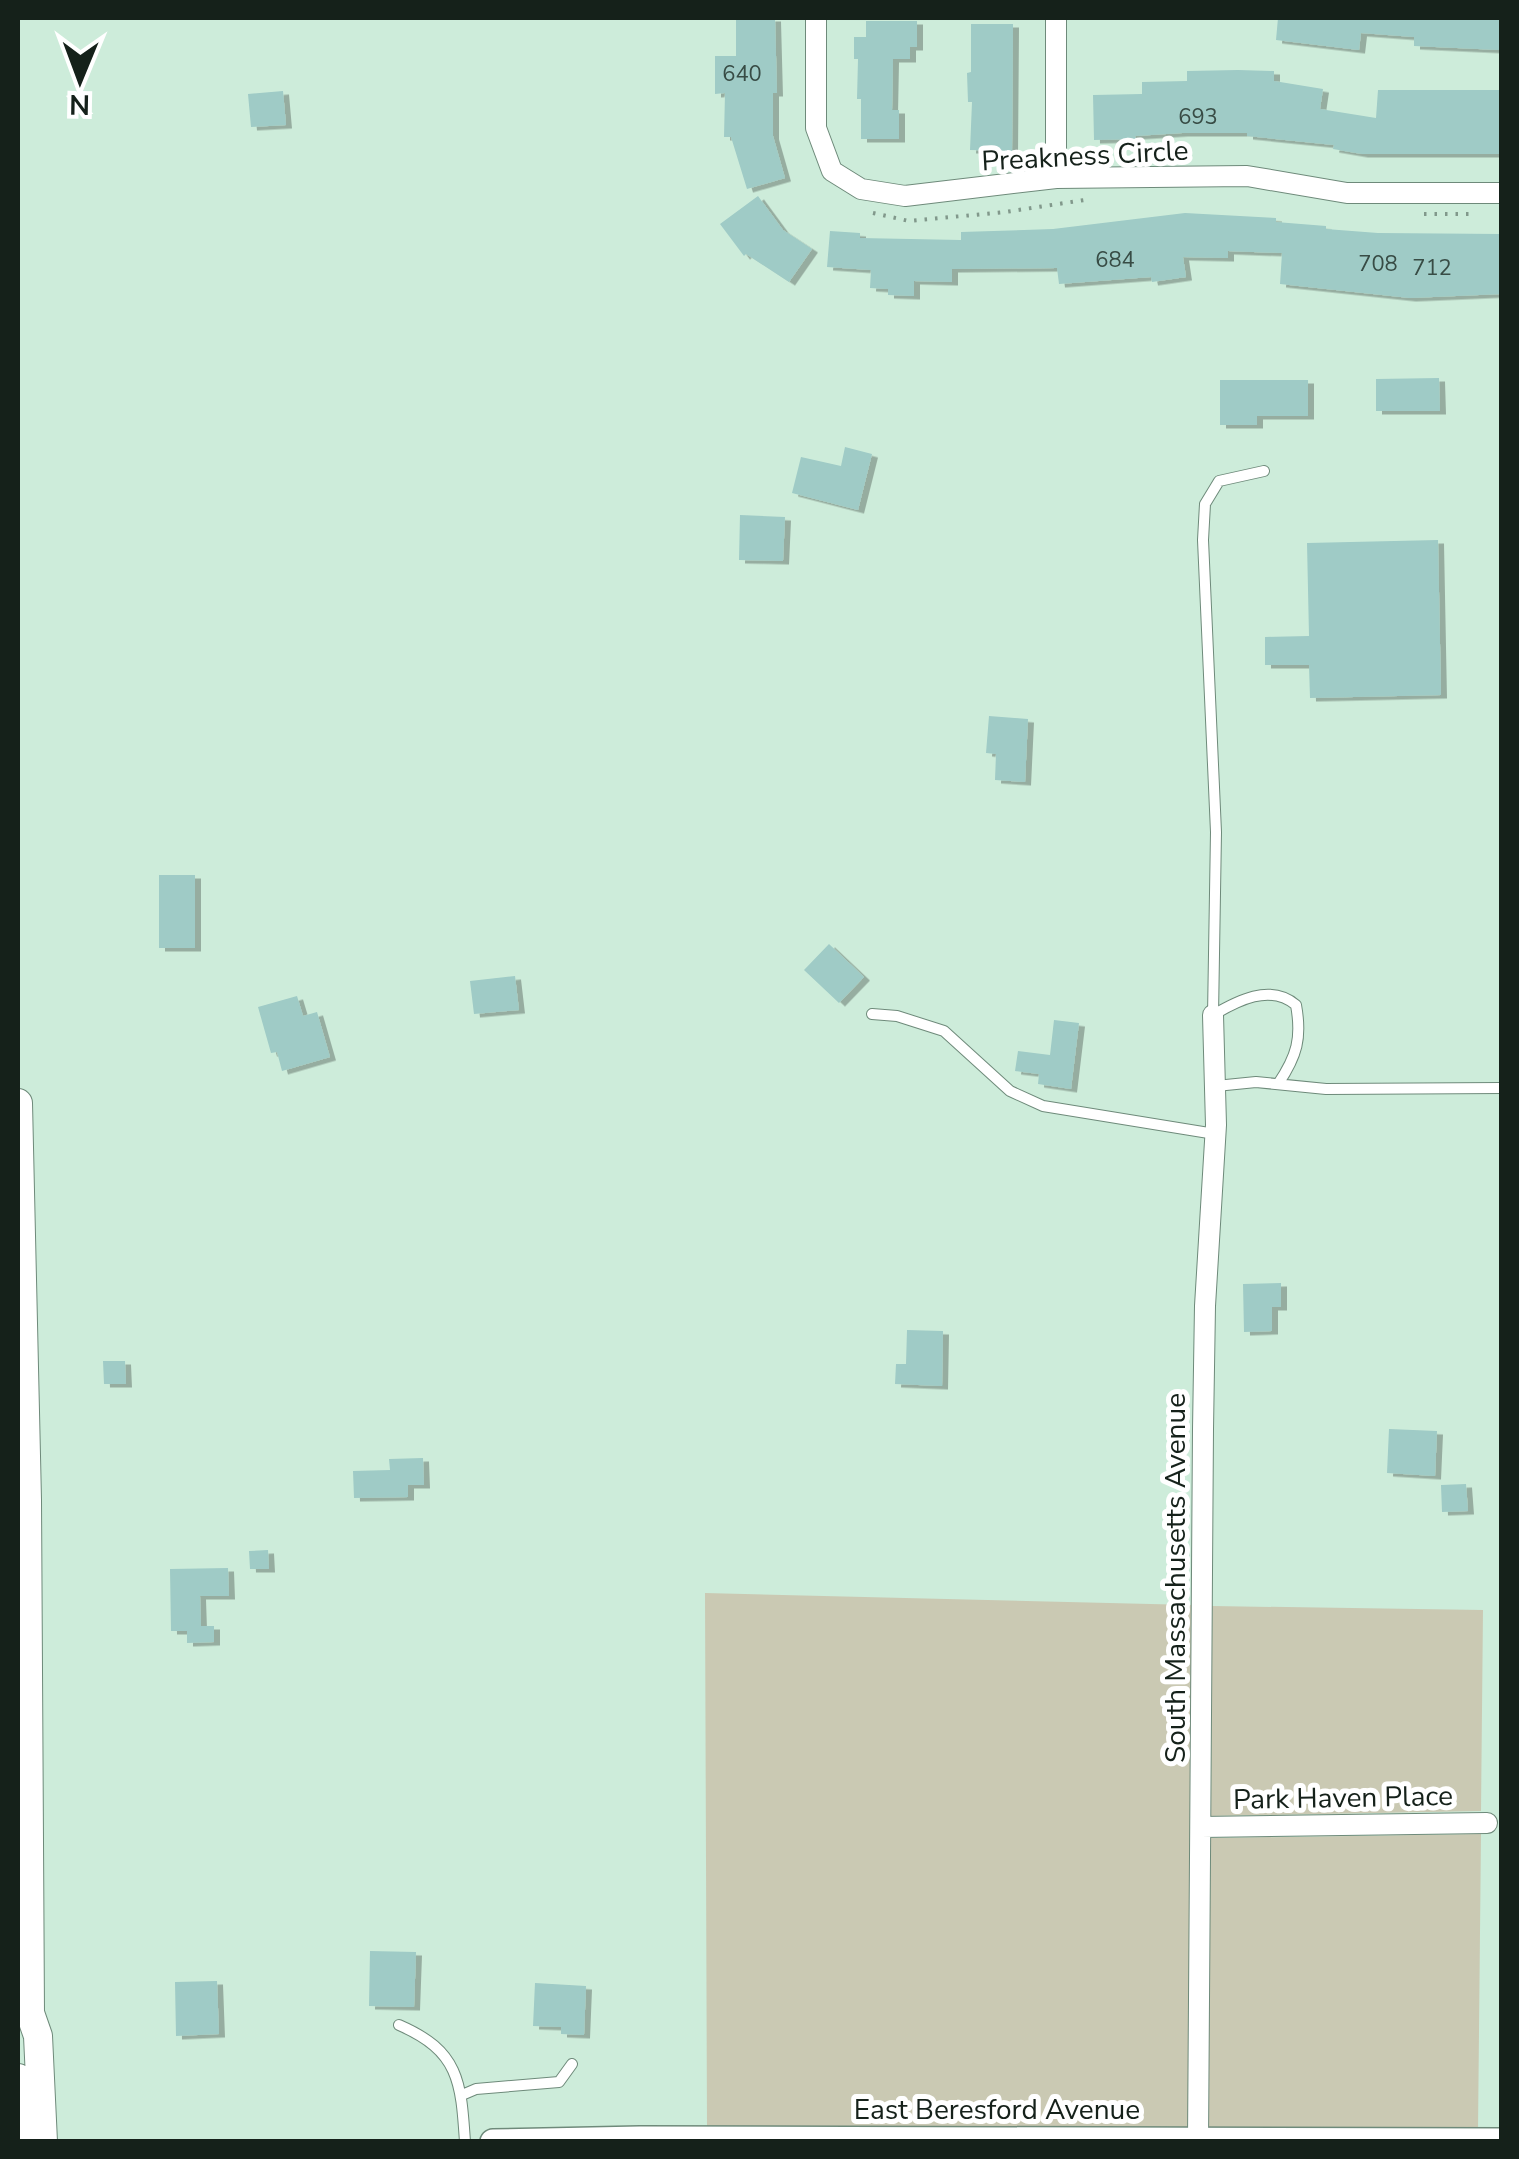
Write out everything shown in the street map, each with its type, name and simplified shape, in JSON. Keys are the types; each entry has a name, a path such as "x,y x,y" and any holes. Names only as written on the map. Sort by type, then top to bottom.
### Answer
{"main road":[{"path":"18,1102 24,2008 38,2036 43,2142"},
{"path":"18,2078 18,2138"}],"street":[{"name":"Preakness Circle","path":"816,18 816,128 832,171 861,189 905,196 1056,178 1246,176 1347,193 1502,192"},
{"path":"1056,18 1056,178"},
{"name":"South Massachusetts Avenue","path":"1198,2141 1204,1323 1215,1134 1213,1015"},
{"name":"Park Haven Place","path":"1201,1827 1487,1822"},
{"name":"East Beresford Avenue","path":"493,2142 1502,2141"}],"lane":[{"path":"1213,1015 1216,832 1203,540 1205,504 1219,481 1264,470"},
{"path":"1213,1015 1240,999 1260,995 1296,1004 1300,1028 1297,1052 1278,1084"},
{"path":"872,1014 912,1020 944,1031 1010,1091 1043,1106 1215,1134"},
{"path":"1215,1086 1256,1082 1326,1089 1502,1088"},
{"path":"399,2025 440,2048 453,2064 462,2096 464,2142"},
{"path":"462,2096 476,2089 558,2082 572,2064"}],"green space":[{"path":"705,1593 1192,1605 1188,2128 707,2128"},
{"path":"1212,1606 1483,1610 1481,1811 1211,1816"},
{"path":"1481,1834 1478,2130 1207,2128 1211,1838"}],"building":[{"path":"736,18 775,18 777,93 773,93 773,136 785,178 747,189 731,137 724,137 725,93 715,94 715,56 736,56"},
{"path":"1278,18 1500,18 1500,50 1414,46 1414,37 1361,33 1359,50 1276,40"},
{"path":"866,21 917,21 917,47 910,47 910,59 893,59 892,110 899,110 899,139 861,139 854,37 866,37"},
{"path":"971,24 1013,24 1012,151 970,150 972,102 968,102 967,73 971,72"},
{"path":"1187,71 1274,71 1274,81 1323,89 1320,109 1376,118 1378,90 1502,90 1502,154 1362,154 1333,149 1334,145 1247,133 1094,140 1093,95 1142,94 1142,82 1187,81"},
{"path":"283,91 286,125 251,127 248,94"},
{"path":"758,196 783,230 812,249 789,282 744,256 720,224"},
{"path":"1185,213 1276,218 1276,222 1378,233 1502,234 1502,294 1410,298 1280,284 1282,253 1228,251 1228,258 1183,257 1186,277 1152,282 1151,277 1059,284 1057,268 952,269 952,282 914,281 914,296 888,295 888,289 870,288 871,270 827,267 830,231 860,233 860,238 961,240 961,232 1053,229"},
{"path":"1439,378 1440,411 1376,411 1376,379"},
{"path":"1220,380 1308,380 1308,416 1257,416 1257,425 1220,425"},
{"path":"845,447 872,454 858,510 792,493 801,457 841,466"},
{"path":"740,515 785,517 783,561 739,560"},
{"path":"1438,540 1441,695 1310,698 1309,665 1265,665 1265,637 1309,636 1307,543"},
{"path":"989,716 1028,719 1025,782 995,780 996,754 986,753"},
{"path":"159,875 195,875 195,948 159,948"},
{"path":"829,944 864,977 839,1003 804,970"},
{"path":"515,976 519,1010 474,1014 470,981"},
{"path":"297,996 303,1016 317,1012 330,1057 282,1071 277,1052 271,1053 258,1007"},
{"path":"1054,1020 1079,1023 1071,1089 1038,1084 1039,1074 1015,1071 1018,1051 1050,1055"},
{"path":"1281,1283 1281,1307 1272,1307 1272,1331 1244,1332 1243,1284"},
{"path":"907,1330 943,1331 942,1386 895,1384 896,1364 906,1364"},
{"path":"103,1361 125,1361 126,1384 104,1384"},
{"path":"1389,1429 1437,1431 1435,1476 1387,1473"},
{"path":"423,1458 424,1485 408,1485 408,1497 354,1498 353,1471 390,1470 389,1459"},
{"path":"1466,1484 1468,1511 1442,1512 1441,1485"},
{"path":"268,1550 269,1569 250,1569 249,1551"},
{"path":"228,1568 229,1596 200,1596 201,1626 214,1626 214,1642 187,1643 187,1631 171,1631 170,1569"},
{"path":"370,1951 416,1952 414,2007 369,2006"},
{"path":"217,1981 219,2034 176,2036 175,1982"},
{"path":"535,1983 586,1986 584,2035 561,2034 561,2027 533,2026"}]}
